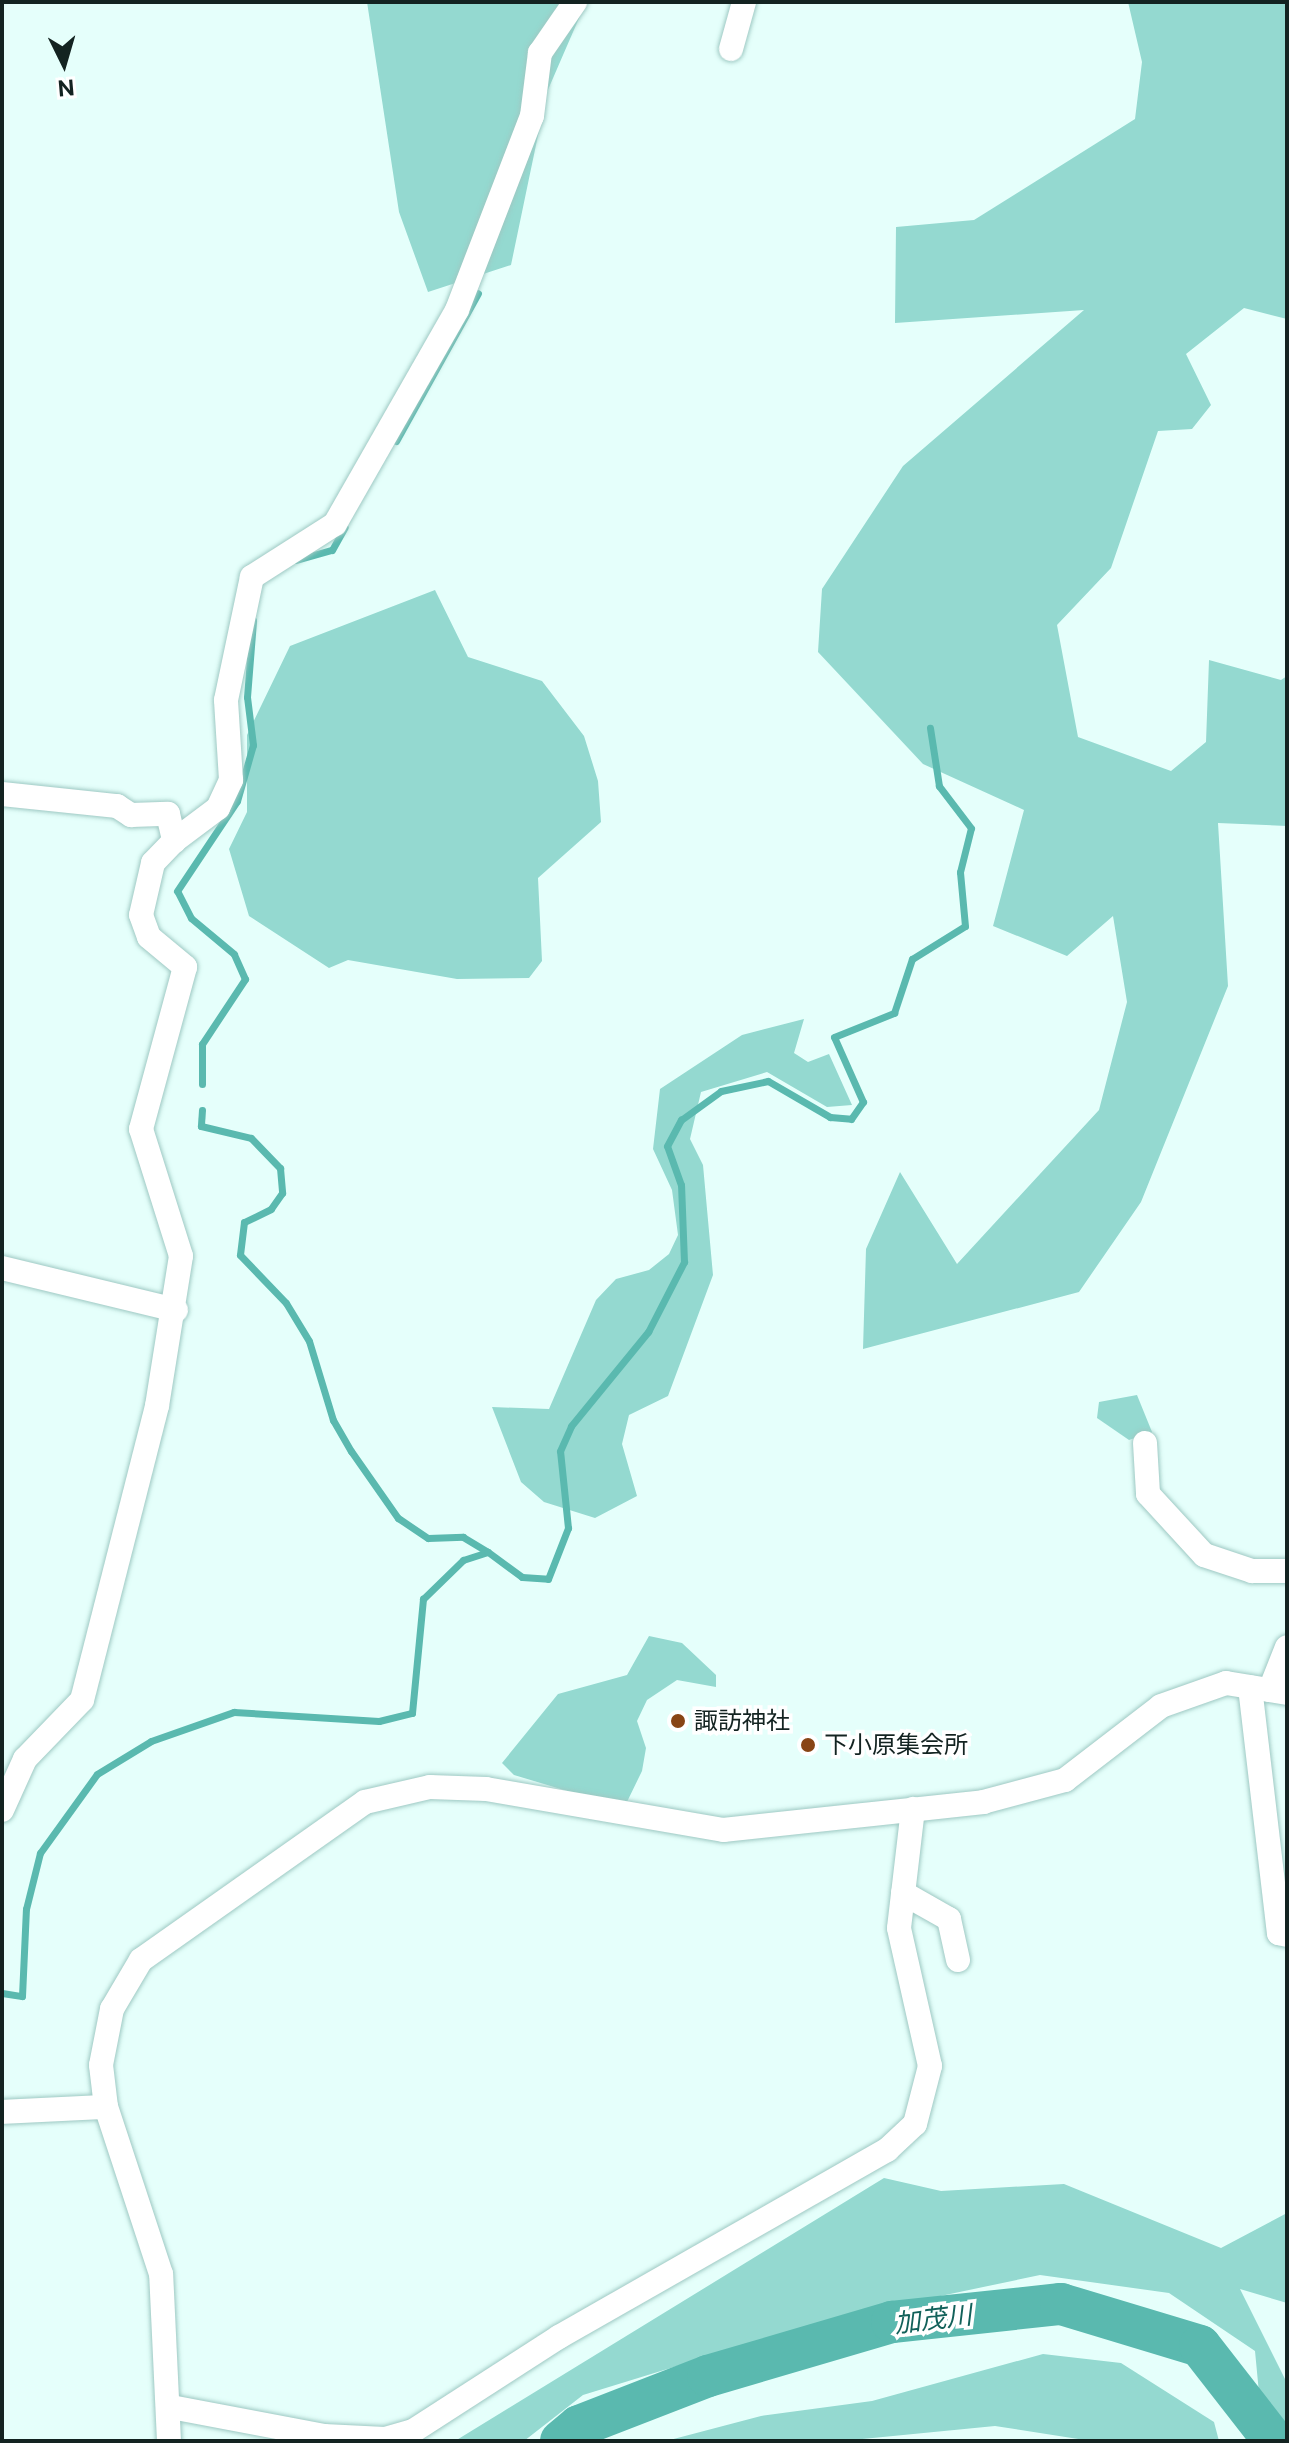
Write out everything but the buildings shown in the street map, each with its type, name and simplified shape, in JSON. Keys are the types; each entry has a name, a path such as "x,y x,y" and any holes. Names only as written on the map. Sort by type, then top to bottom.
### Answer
{"street":[{"path":"2,1810 25,1759 82,1700 176,1310 181,1256 141,1129 170,1015 183,992 185,967 149,937 141,915 153,863 174,841 218,808 231,780 226,700 252,577 335,524 457,310 532,116 540,53 575,2"},
{"path":"731,49 744,2"},
{"path":"2,794 117,806 131,815 168,814 174,841"},
{"path":"2,1268 176,1310"},
{"path":"1145,1443 1148,1494 1204,1555 1252,1571 1287,1571"},
{"path":"1287,1647 1269,1690 1279,1933 1287,1935"},
{"path":"169,2441 171,2407 161,2274 106,2107 106,2036 141,1960 387,1791 430,1787 549,1796 625,1818 723,1830 983,1802 1065,1780 1161,1706 1226,1683 1269,1690"},
{"path":"171,2407 324,2436 385,2439 413,2431 559,2337 887,2150 915,2124 930,2066 901,1943 903,1893 913,1809"},
{"path":"903,1893 949,1919 958,1960"},
{"path":"2,2112 106,2107"}],"shaded area":[{"path":"367,2 586,2 547,92 511,265 428,292 399,212"},
{"path":"1128,2 1287,2 1287,319 1244,308 1186,354 1211,405 1192,429 1158,431 1111,568 1057,625 1078,737 1171,771 1206,742 1209,660 1281,680 1287,676 1287,826 1218,823 1228,986 1141,1202 1079,1292 863,1349 866,1249 900,1172 957,1264 1099,1110 1127,1002 1113,916 1067,956 993,926 1024,810 923,764 818,652 822,589 903,466 1084,310 895,323 896,227 974,220 1135,119 1142,62"},
{"path":"435,590 468,657 542,681 584,736 598,781 601,822 538,878 542,961 529,978 457,979 348,960 329,968 249,916 229,849 247,812 247,735 290,646"},
{"path":"804,1019 794,1053 808,1062 829,1054 852,1105 827,1107 767,1072 701,1092 690,1139 703,1165 713,1275 668,1396 629,1415 622,1444 637,1496 595,1518 544,1502 521,1482 492,1407 549,1409 596,1300 616,1279 649,1270 669,1254 678,1235 672,1190 653,1149 660,1089 742,1035"},
{"path":"1137,1395 1152,1432 1129,1440 1097,1418 1099,1402"},
{"path":"649,1636 682,1643 716,1675 716,1687 677,1680 647,1700 637,1721 646,1748 642,1771 624,1808 514,1775 502,1763 558,1694 627,1675"},
{"path":"884,2178 941,2191 1064,2184 1221,2248 1287,2213 1287,2303 1240,2289 1287,2383 1287,2426 1259,2393 1255,2351 1169,2293 1040,2275 827,2320 583,2395 524,2441 455,2441"},
{"path":"1043,2354 1121,2363 1214,2422 1219,2441 1091,2441 995,2426 842,2441 666,2441 761,2416 872,2401"}],"waterway":[{"path":"396,441 478,293"},
{"path":"296,560 332,550 345,527"},
{"path":"202,1084 202,1044 245,979 234,954 191,918 177,891 237,801 253,745 247,697 253,620"},
{"path":"2,1993 22,1996 26,1909 40,1853 97,1774 151,1741 234,1712 379,1721 412,1713 423,1599 463,1560 488,1552 522,1577 548,1579 568,1528 560,1451 571,1426 648,1332 684,1262 681,1185 667,1146 681,1120 721,1091 768,1081 830,1117 851,1119 863,1102 834,1037 894,1013 912,959 965,926 960,872 971,828 939,786 930,728"},
{"path":"202,1110 201,1126 251,1138 280,1168 282,1193 271,1209 244,1222 240,1255 286,1303 309,1341 333,1420 351,1451 398,1518 428,1538 463,1537 488,1552"},
{"name":"加茂川","path":"561,2441 579,2426 708,2376 892,2322 1061,2304 1200,2346 1274,2441"}],"place":[{"name":"諏訪神社","path":"678,1721"},
{"name":"下小原集会所","path":"808,1745"}]}
